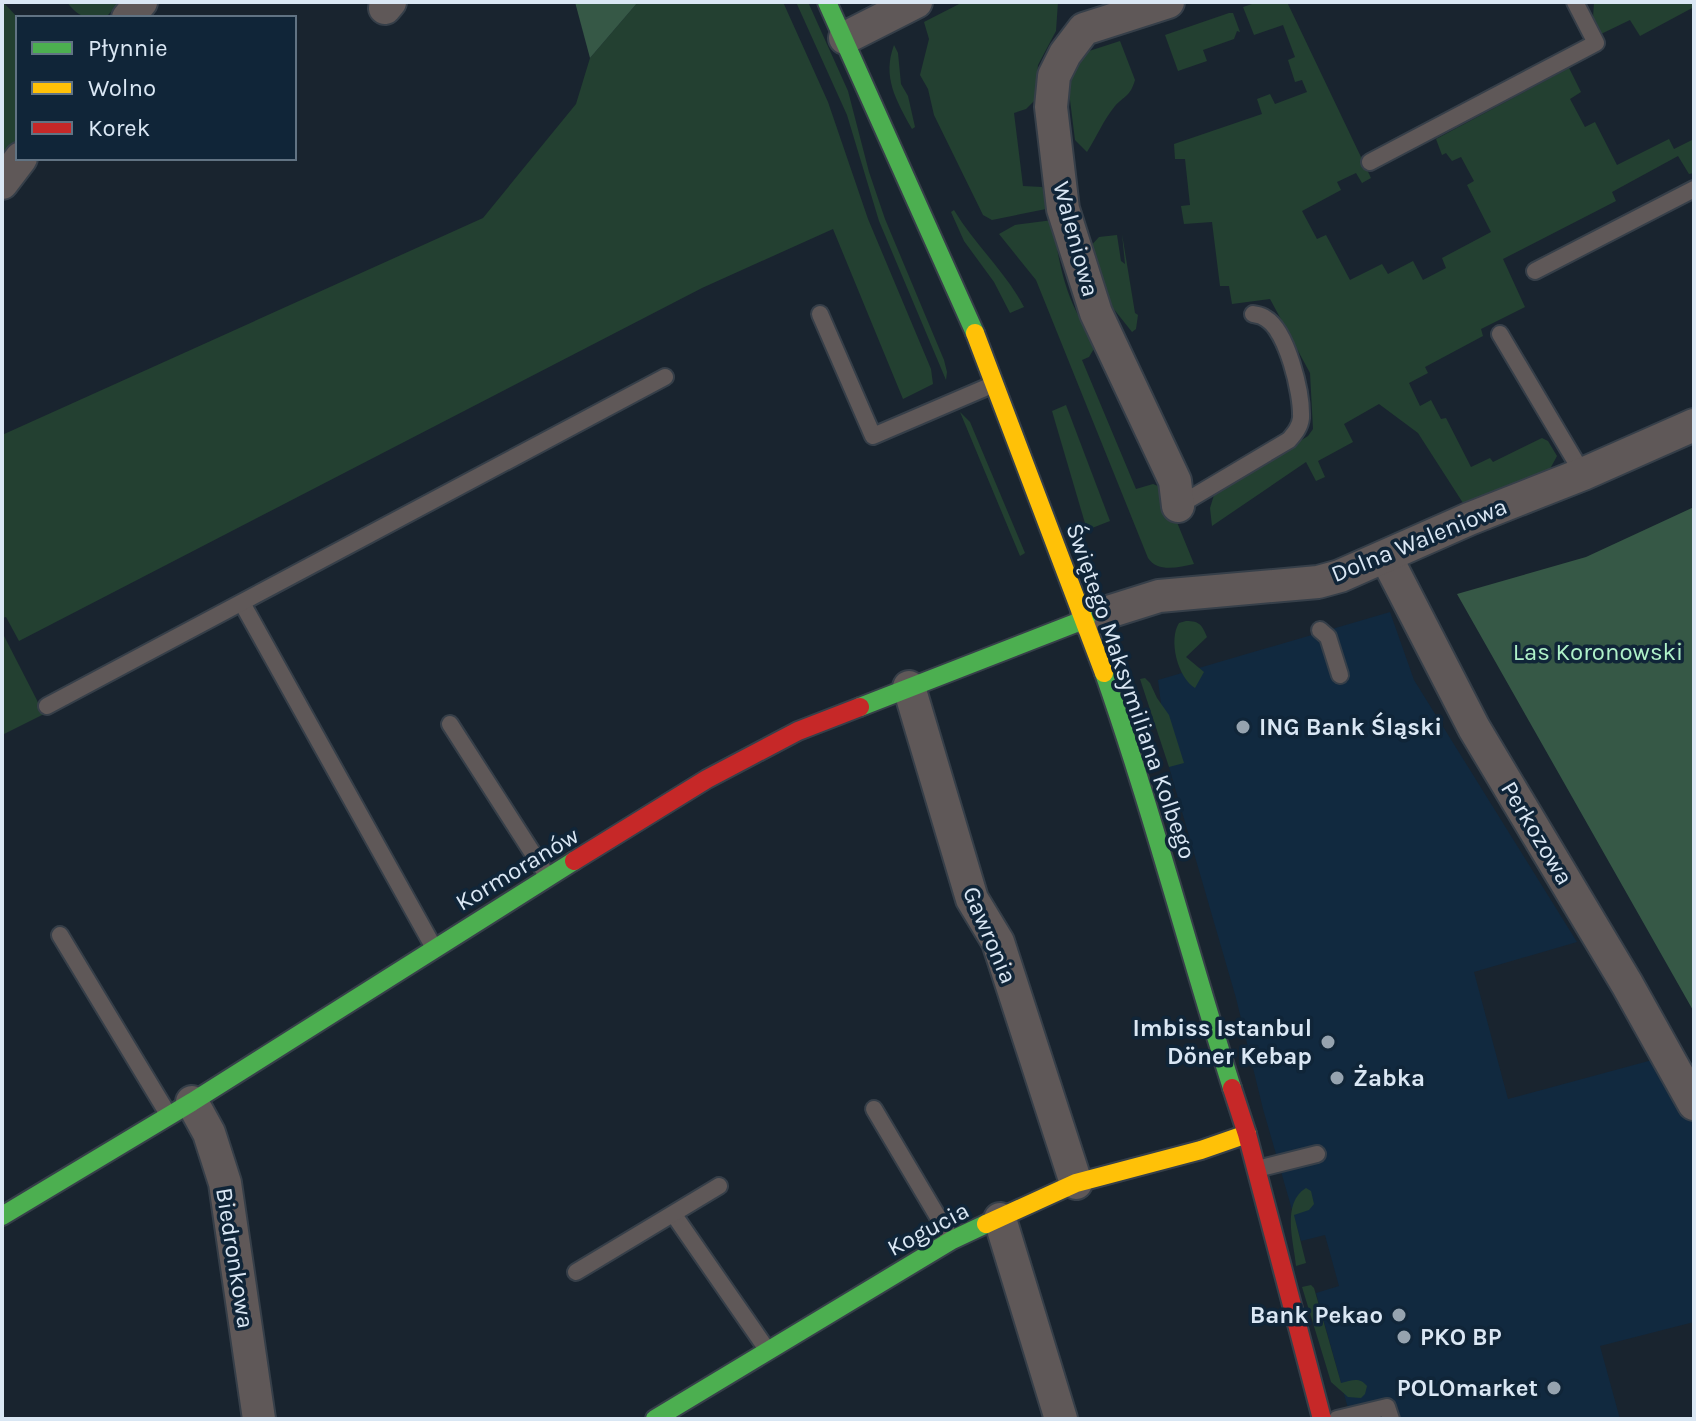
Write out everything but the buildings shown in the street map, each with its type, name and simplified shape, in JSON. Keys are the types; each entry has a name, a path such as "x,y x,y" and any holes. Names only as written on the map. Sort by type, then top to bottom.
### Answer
{"street":[{"name":"Świętego Maksymiliana Kolbego","path":"827,2 973,329 1086,619 1141,779 1204,1000 1247,1134 1322,1419"},
{"path":"845,38 916,2"},
{"name":"Waleniowa","path":"1168,2 1084,29 1065,54 1054,76 1051,107 1063,209 1096,313 1176,494"},
{"path":"2,183 19,160"},
{"name":"Dolna Waleniowa","path":"1086,619 1159,596 1318,582 1340,576 1694,425"},
{"name":"Perkozowa","path":"1386,557 1474,728 1627,984 1694,1104"},
{"name":"Kormoranów","path":"2,1216 180,1109 434,947 707,779 798,731 1086,619"},
{"name":"Gawronia","path":"909,687 972,899 998,942 1076,1183"},
{"name":"Biedronkowa","path":"180,1109 209,1133 225,1183 259,1419"},
{"name":"Kogucia","path":"655,1419 952,1240 1076,1183 1190,1153 1247,1134"},
{"path":"1000,1219 1061,1419"}],"lane":[{"path":"1370,162 1596,43 1575,2"},
{"path":"1535,271 1694,189"},
{"path":"820,314 873,436 994,384"},
{"path":"1176,494 1289,440 1298,431 1301,418 1294,365 1287,347 1268,318 1253,314"},
{"path":"1500,334 1583,474"},
{"path":"47,706 665,377"},
{"path":"242,603 434,947"},
{"path":"1320,630 1328,637 1340,675"},
{"path":"450,724 549,878"},
{"path":"60,935 180,1109"},
{"path":"874,1109 952,1240"},
{"path":"1256,1169 1317,1154"},
{"path":"576,1272 719,1186"},
{"path":"674,1215 767,1350"},
{"path":"1337,1419 1387,1407 1391,1419"}],"shaded area":[{"path":"1390,612 1414,680 1577,942 1474,972 1508,1099 1667,1056 1694,1104 1694,1322 1600,1346 1620,1419 1351,1419 1316,1293 1339,1286 1325,1235 1301,1241 1263,1109 1236,998 1169,767 1158,680"}],"green space":[{"path":"3,2 16,16 16,144 2,162"},
{"path":"67,2 120,2 104,16 82,16"},
{"path":"575,2 638,2 590,58"},
{"path":"638,2 783,2 828,102 868,219 931,369 933,384 903,399 833,229 702,288 19,641 6,617 2,618 2,435 483,218 576,104 590,58"},
{"path":"796,2 808,2 848,91 869,172 885,219 944,360 946,380 879,221 847,115"},
{"path":"963,2 1058,2 1056,31 1038,65 1035,100 1026,109 1014,113 1023,186 1042,187 1051,208 992,220 983,215 934,115 928,89 920,75 929,39 924,22"},
{"path":"1258,2 1287,2 1371,178 1362,183 1356,173 1337,182 1341,190 1302,211 1317,239 1326,235 1350,280 1382,264 1388,274 1413,261 1423,280 1446,268 1442,258 1491,232 1467,185 1474,181 1461,157 1452,161 1446,153 1442,155 1436,139 1569,68 1581,92 1570,99 1585,127 1595,122 1617,165 1669,139 1674,149 1694,139 1694,173 1689,174 1678,156 1612,192 1616,201 1503,259 1525,307 1481,329 1483,336 1425,367 1428,373 1409,383 1420,406 1431,400 1441,419 1446,418 1471,467 1490,458 1493,462 1542,438 1548,441 1557,456 1550,469 1463,503 1418,433 1379,404 1344,424 1353,442 1318,461 1325,477 1316,481 1306,462 1212,526 1210,508 1214,495 1308,436 1313,429 1310,373 1270,299 1232,304 1229,286 1220,286 1212,222 1184,224 1181,206 1190,205 1185,159 1175,159 1174,144 1262,114 1257,99 1270,94 1275,104 1307,92 1302,80 1295,82 1288,60 1295,57 1283,25 1254,35 1243,7"},
{"path":"1594,2 1694,2 1694,7 1640,36 1630,20 1601,34 1593,18"},
{"path":"1233,13 1240,32 1237,31 1234,39 1203,50 1207,61 1178,71 1165,35"},
{"path":"1120,41 1135,80 1129,93 1107,117 1087,152 1075,140 1068,84 1080,60 1089,51"},
{"path":"894,45 898,53 901,84 908,96 915,127 912,129 892,88 890,68"},
{"path":"954,210 1024,307 1010,313 994,282 964,241 951,212"},
{"path":"1053,220 1067,290 1095,347 1089,357 1082,360 1136,489 1153,484 1163,488 1194,564 1163,567 1148,558 1036,280 999,234 1015,225"},
{"path":"1122,234 1135,313 1138,315 1136,329 1132,332 1105,298 1089,248 1099,237 1117,235 1121,261 1125,264"},
{"path":"1066,405 1110,521 1087,530 1052,411"},
{"path":"960,412 970,422 1025,553 1020,556"},
{"name":"Las Koronowski","path":"1694,507 1694,1012 1457,594 1586,557"},
{"path":"1179,623 1200,624 1207,637 1186,657 1204,672 1195,688 1184,676 1176,658 1176,630"},
{"path":"2,632 44,714 2,735"},
{"path":"1145,678 1169,715 1184,763 1169,767 1140,679"},
{"path":"1306,1188 1311,1191 1314,1204 1309,1210 1294,1215 1306,1263 1296,1266 1291,1213 1298,1195"},
{"path":"1311,1285 1341,1383 1355,1380 1364,1383 1367,1386 1361,1398 1348,1397 1331,1382 1302,1287"}],"traffic: fast":[{"path":"827,2 975,333"},
{"path":"860,707 1086,619"},
{"path":"1104,673 1232,1088"},
{"path":"2,1216 192,1102 574,861"},
{"path":"655,1419 952,1240 986,1224"}],"traffic: slow":[{"path":"975,333 1104,673"},
{"path":"986,1224 1076,1183 1201,1150 1247,1134"}],"traffic: jam":[{"path":"574,861 707,779 798,731 860,707"},
{"path":"1232,1088 1247,1134 1322,1419"}],"place":[{"name":"ING Bank Śląski","path":"1243,727"},
{"name":"Imbiss Istanbul Döner Kebap","path":"1328,1042"},
{"name":"Żabka","path":"1337,1078"},
{"name":"Bank Pekao","path":"1399,1315"},
{"name":"PKO BP","path":"1404,1337"},
{"name":"POLOmarket","path":"1554,1388"}]}
